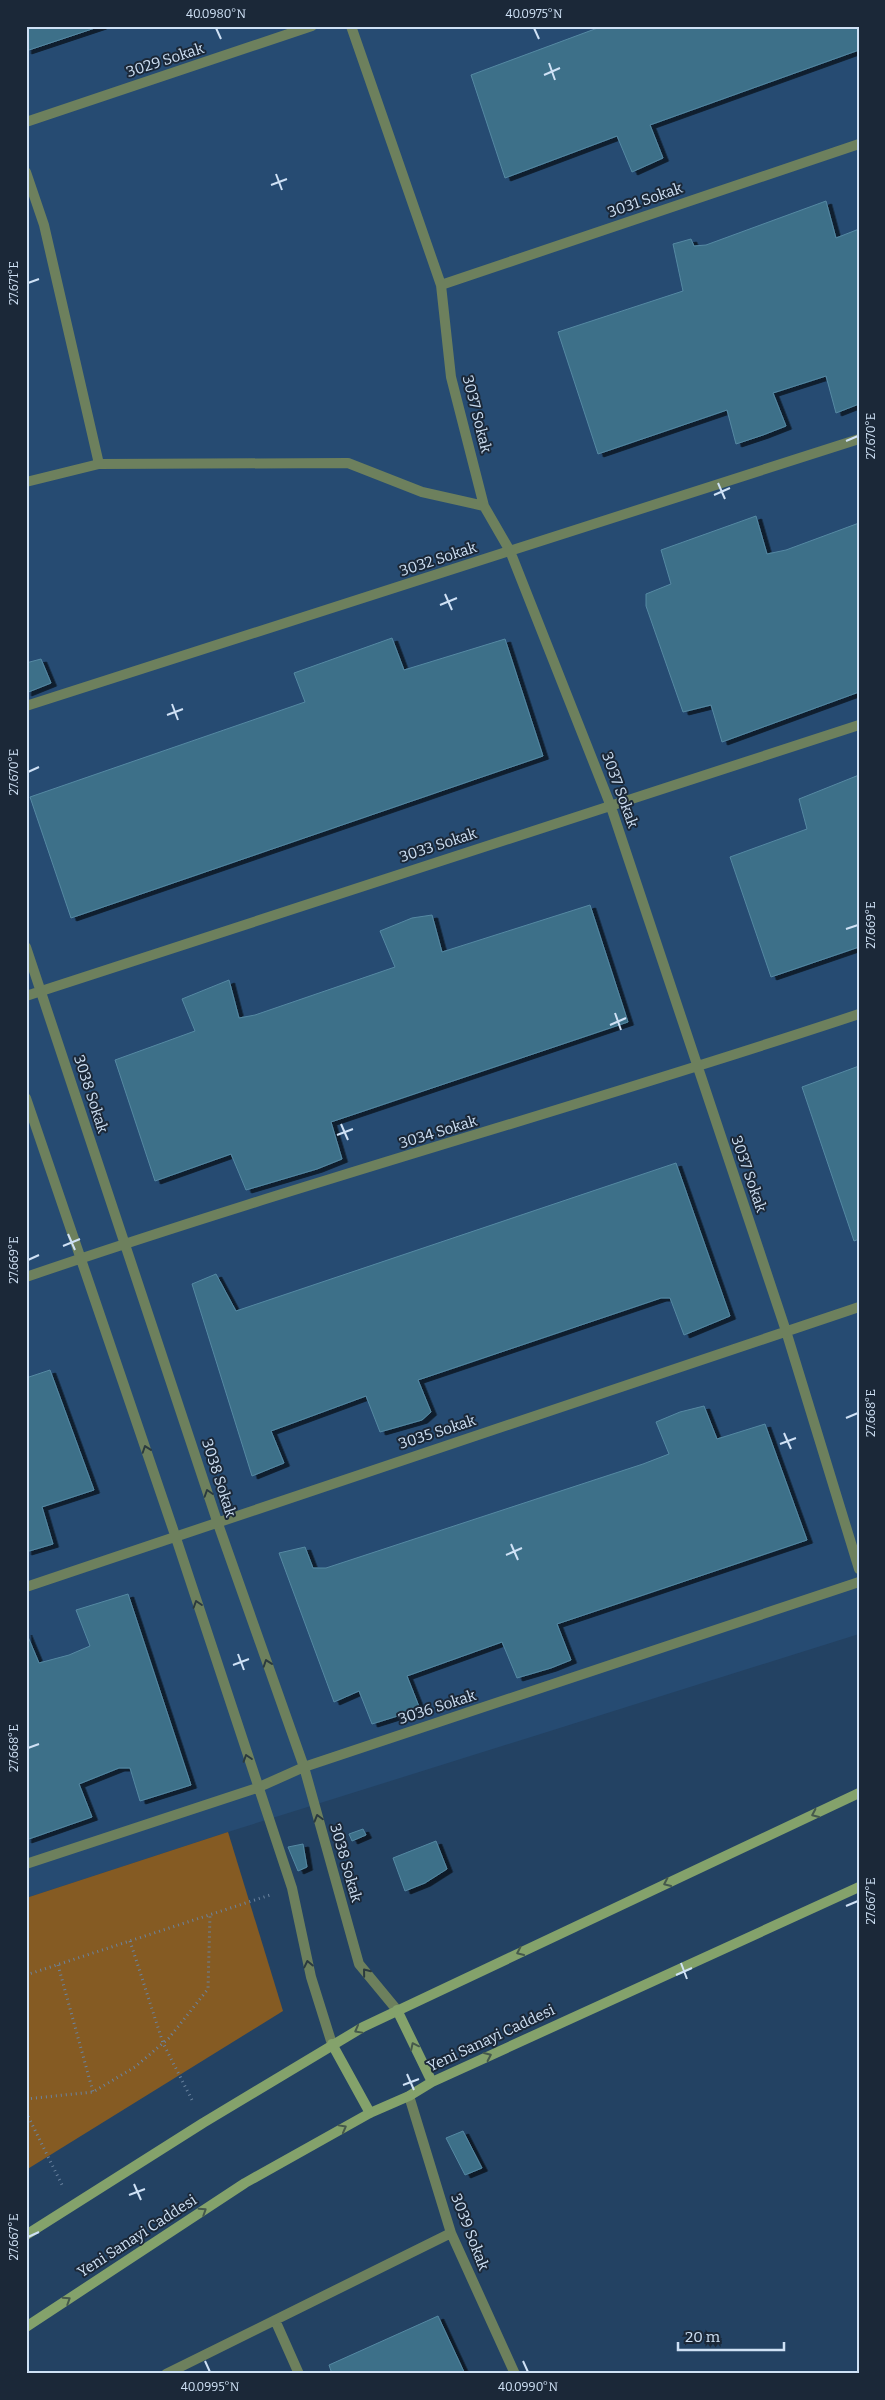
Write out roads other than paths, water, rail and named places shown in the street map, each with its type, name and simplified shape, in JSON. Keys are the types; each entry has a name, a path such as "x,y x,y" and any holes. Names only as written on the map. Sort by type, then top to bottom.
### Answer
{"main road":[{"path":"26,2235 332,2044 397,2010 859,1793"},
{"name":"Yeni Sanayi Caddesi","path":"26,2327 245,2183 370,2113 409,2096 432,2082 859,1886"},
{"path":"397,2010 432,2082"},
{"path":"332,2044 370,2113"}],"lane":[{"name":"3029 Sokak","path":"26,122 312,26"},
{"name":"3037 Sokak","path":"351,26 441,285 451,377 484,506 510,551 610,804 786,1331 859,1569"},
{"name":"3031 Sokak","path":"441,285 859,144"},
{"path":"26,172 44,225 99,464"},
{"name":"3032 Sokak","path":"26,706 859,439"},
{"path":"26,482 99,464 348,463 422,492 484,506"},
{"name":"3033 Sokak","path":"26,996 610,804 859,725"},
{"name":"3038 Sokak","path":"26,946 217,1521 304,1767 359,1964 397,2010"},
{"name":"3034 Sokak","path":"26,1277 125,1244 697,1068 859,1014"},
{"path":"26,1098 82,1258 257,1788 292,1888 311,1977 332,2044"},
{"name":"3035 Sokak","path":"26,1587 175,1535 859,1307"},
{"name":"3036 Sokak","path":"26,1864 257,1788 304,1767 859,1582"},
{"name":"3039 Sokak","path":"409,2096 451,2234 515,2374"},
{"path":"166,2374 451,2234"},
{"path":"275,2320 299,2374"}]}
